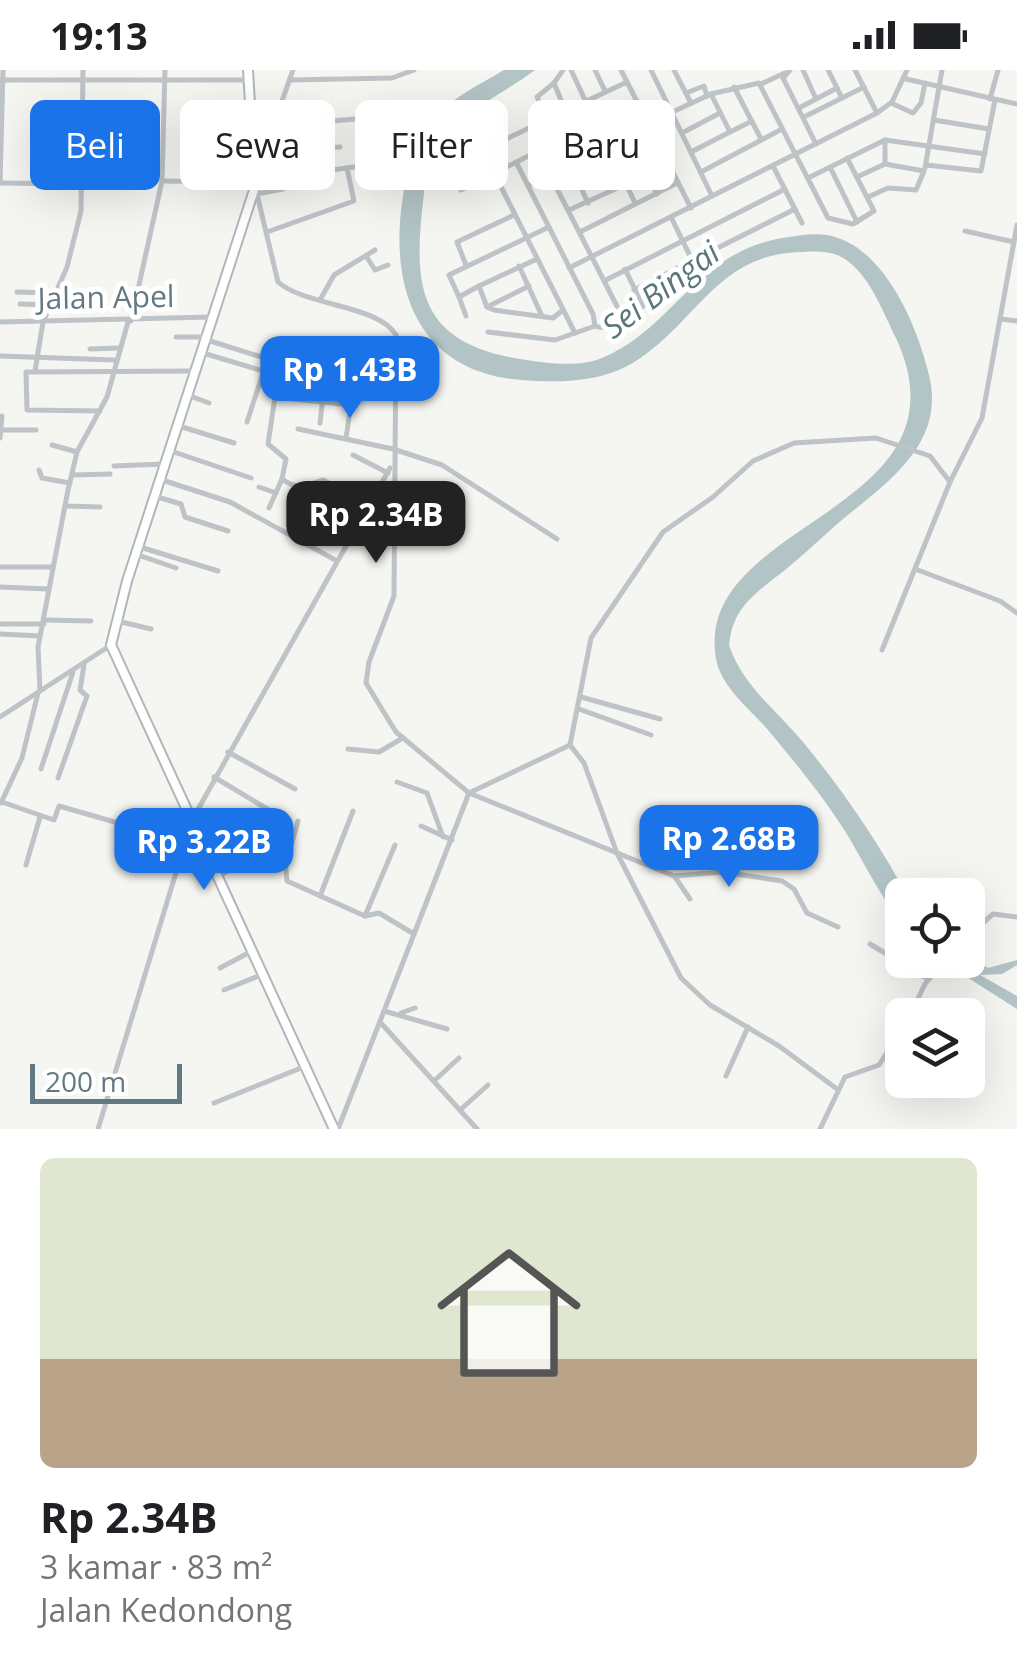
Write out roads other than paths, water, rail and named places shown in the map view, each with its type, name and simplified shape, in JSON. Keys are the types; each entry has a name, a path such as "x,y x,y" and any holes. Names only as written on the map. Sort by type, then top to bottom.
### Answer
{"main road":[{"path":"248,70 251,100"},
{"path":"256,191 154,496 111,646 261,976 336,1129"}],"street":[{"path":"3,70 0,183 30,183"},
{"path":"83,70 84,100"},
{"path":"165,70 162,181 130,321 100,411 77,452 51,568 36,660 39,692 22,758 1,803 54,820 58,806 184,842"},
{"path":"283,100 293,70"},
{"path":"290,80 370,80 402,77 414,70"},
{"path":"538,100 562,70"},
{"path":"570,70 585,100 627,82"},
{"path":"594,70 605,91"},
{"path":"621,70 636,100"},
{"path":"651,70 665,100"},
{"path":"674,70 691,104"},
{"path":"802,70 816,99"},
{"path":"828,70 842,98"},
{"path":"855,70 877,113"},
{"path":"569,268 877,113 891,104 906,80 907,70"},
{"path":"868,197 888,188 919,190 942,70"},
{"path":"857,177 885,164 980,172 998,70"},
{"path":"675,112 734,86 761,84 789,71"},
{"path":"789,71 783,78 816,144"},
{"path":"1,80 249,80"},
{"path":"906,80 1017,104"},
{"path":"554,83 560,100"},
{"path":"891,104 913,113 921,103 925,83"},
{"path":"761,84 828,218 858,222 874,213 847,158"},
{"path":"686,93 704,86 730,132"},
{"path":"734,86 761,140"},
{"path":"803,118 864,87"},
{"path":"798,108 838,88"},
{"path":"682,133 720,112"},
{"path":"675,120 712,196"},
{"path":"934,120 989,129"},
{"path":"691,152 752,121"},
{"path":"700,172 783,129"},
{"path":"808,178 885,140 985,154"},
{"path":"885,140 885,164"},
{"path":"335,147 340,147"},
{"path":"508,166 528,156"},
{"path":"516,162 528,183"},
{"path":"773,166 802,223"},
{"path":"830,166 858,222"},
{"path":"355,167 288,176 283,189 256,191 278,282 297,294 392,328 396,346 392,462 394,596 369,662 366,683 402,738 469,794 674,876 712,872 776,878 794,889 807,913 838,927"},
{"path":"267,232 354,200 347,168"},
{"path":"675,176 690,208"},
{"path":"162,181 180,181"},
{"path":"580,232 678,182"},
{"path":"604,282 785,189"},
{"path":"35,370 43,322 75,242 83,190"},
{"path":"503,190 575,333"},
{"path":"531,190 595,326"},
{"path":"558,190 623,318"},
{"path":"582,190 588,204"},
{"path":"569,210 615,190"},
{"path":"629,190 635,203"},
{"path":"655,190 657,194"},
{"path":"634,290 795,209"},
{"path":"466,265 457,242 515,214"},
{"path":"671,217 692,260"},
{"path":"466,316 449,274 548,226"},
{"path":"882,650 950,482 982,418 1017,227"},
{"path":"965,231 1016,242"},
{"path":"320,300 334,275 375,250"},
{"path":"366,256 375,270 388,265"},
{"path":"459,297 537,259"},
{"path":"519,266 542,316"},
{"path":"488,332 556,340 595,326 606,329 642,308 625,270"},
{"path":"479,286 487,308"},
{"path":"487,308 529,286"},
{"path":"17,292 57,292"},
{"path":"20,304 52,305"},
{"path":"487,308 553,318 563,310"},
{"name":"Jalan Apel","path":"0,322 214,317"},
{"path":"1001,319 1017,322"},
{"path":"176,337 208,338 268,359"},
{"path":"396,346 431,352"},
{"path":"90,349 118,348"},
{"path":"203,353 273,374"},
{"path":"0,356 114,360"},
{"path":"327,376 332,366 395,368"},
{"path":"100,411 27,410 26,374 35,370 197,371"},
{"path":"247,422 264,372"},
{"path":"364,380 394,381"},
{"path":"331,389 395,392"},
{"path":"346,389 344,404 350,411 346,438"},
{"path":"190,396 210,403"},
{"path":"270,508 286,460 268,442 275,396 322,405 344,404"},
{"path":"320,423 322,405"},
{"path":"0,438 2,416"},
{"path":"179,426 234,443"},
{"path":"298,429 393,448 454,470 557,539"},
{"path":"2,430 36,430"},
{"path":"570,745 592,638 663,532 713,498 753,462 782,447 865,438 925,453 950,482"},
{"path":"52,446 77,452"},
{"path":"172,451 250,478"},
{"path":"353,454 388,473"},
{"path":"98,1129 192,820 392,462"},
{"path":"114,466 166,464"},
{"path":"40,470 42,478 110,474"},
{"path":"160,479 230,502 337,561"},
{"path":"282,480 296,487 324,480 370,504"},
{"path":"259,487 276,493"},
{"path":"154,496 181,504 185,516 228,532"},
{"path":"65,506 100,507"},
{"path":"296,508 353,536"},
{"path":"139,551 176,568"},
{"path":"139,551 218,570"},
{"path":"0,566 51,568"},
{"path":"915,569 1017,612"},
{"path":"0,587 48,588"},
{"path":"0,624 91,621"},
{"path":"116,621 151,629"},
{"path":"0,634 40,636"},
{"path":"0,717 111,646"},
{"path":"58,778 87,696 80,690 84,662"},
{"path":"41,769 74,670"},
{"path":"580,697 660,718"},
{"path":"579,709 651,735"},
{"path":"348,748 379,752 402,738"},
{"path":"336,1129 469,794 570,745"},
{"path":"570,745 584,763 617,853 680,978 710,1005 748,1026 837,1090"},
{"path":"228,752 295,789"},
{"path":"214,777 280,816"},
{"path":"396,782 426,793 442,837"},
{"path":"320,896 353,811"},
{"path":"26,866 40,817"},
{"path":"298,821 284,879 366,916 378,913 414,934"},
{"path":"421,826 452,840"},
{"path":"366,916 395,845"},
{"path":"217,876 263,850 286,860"},
{"path":"674,876 690,899"},
{"path":"985,921 993,914 1017,916"},
{"path":"870,944 885,952"},
{"path":"220,968 252,951"},
{"path":"224,990 261,976"},
{"path":"398,1014 415,1008"},
{"path":"384,1011 447,1029"},
{"path":"380,1022 477,1129"},
{"path":"726,1076 748,1026"},
{"path":"820,1129 837,1090 850,1073 882,1061 885,1056"},
{"path":"434,1082 459,1058"},
{"path":"214,1103 306,1066"},
{"path":"460,1110 488,1086"}],"water label":[{"name":"Sei Bingai","path":"661,290"}]}
